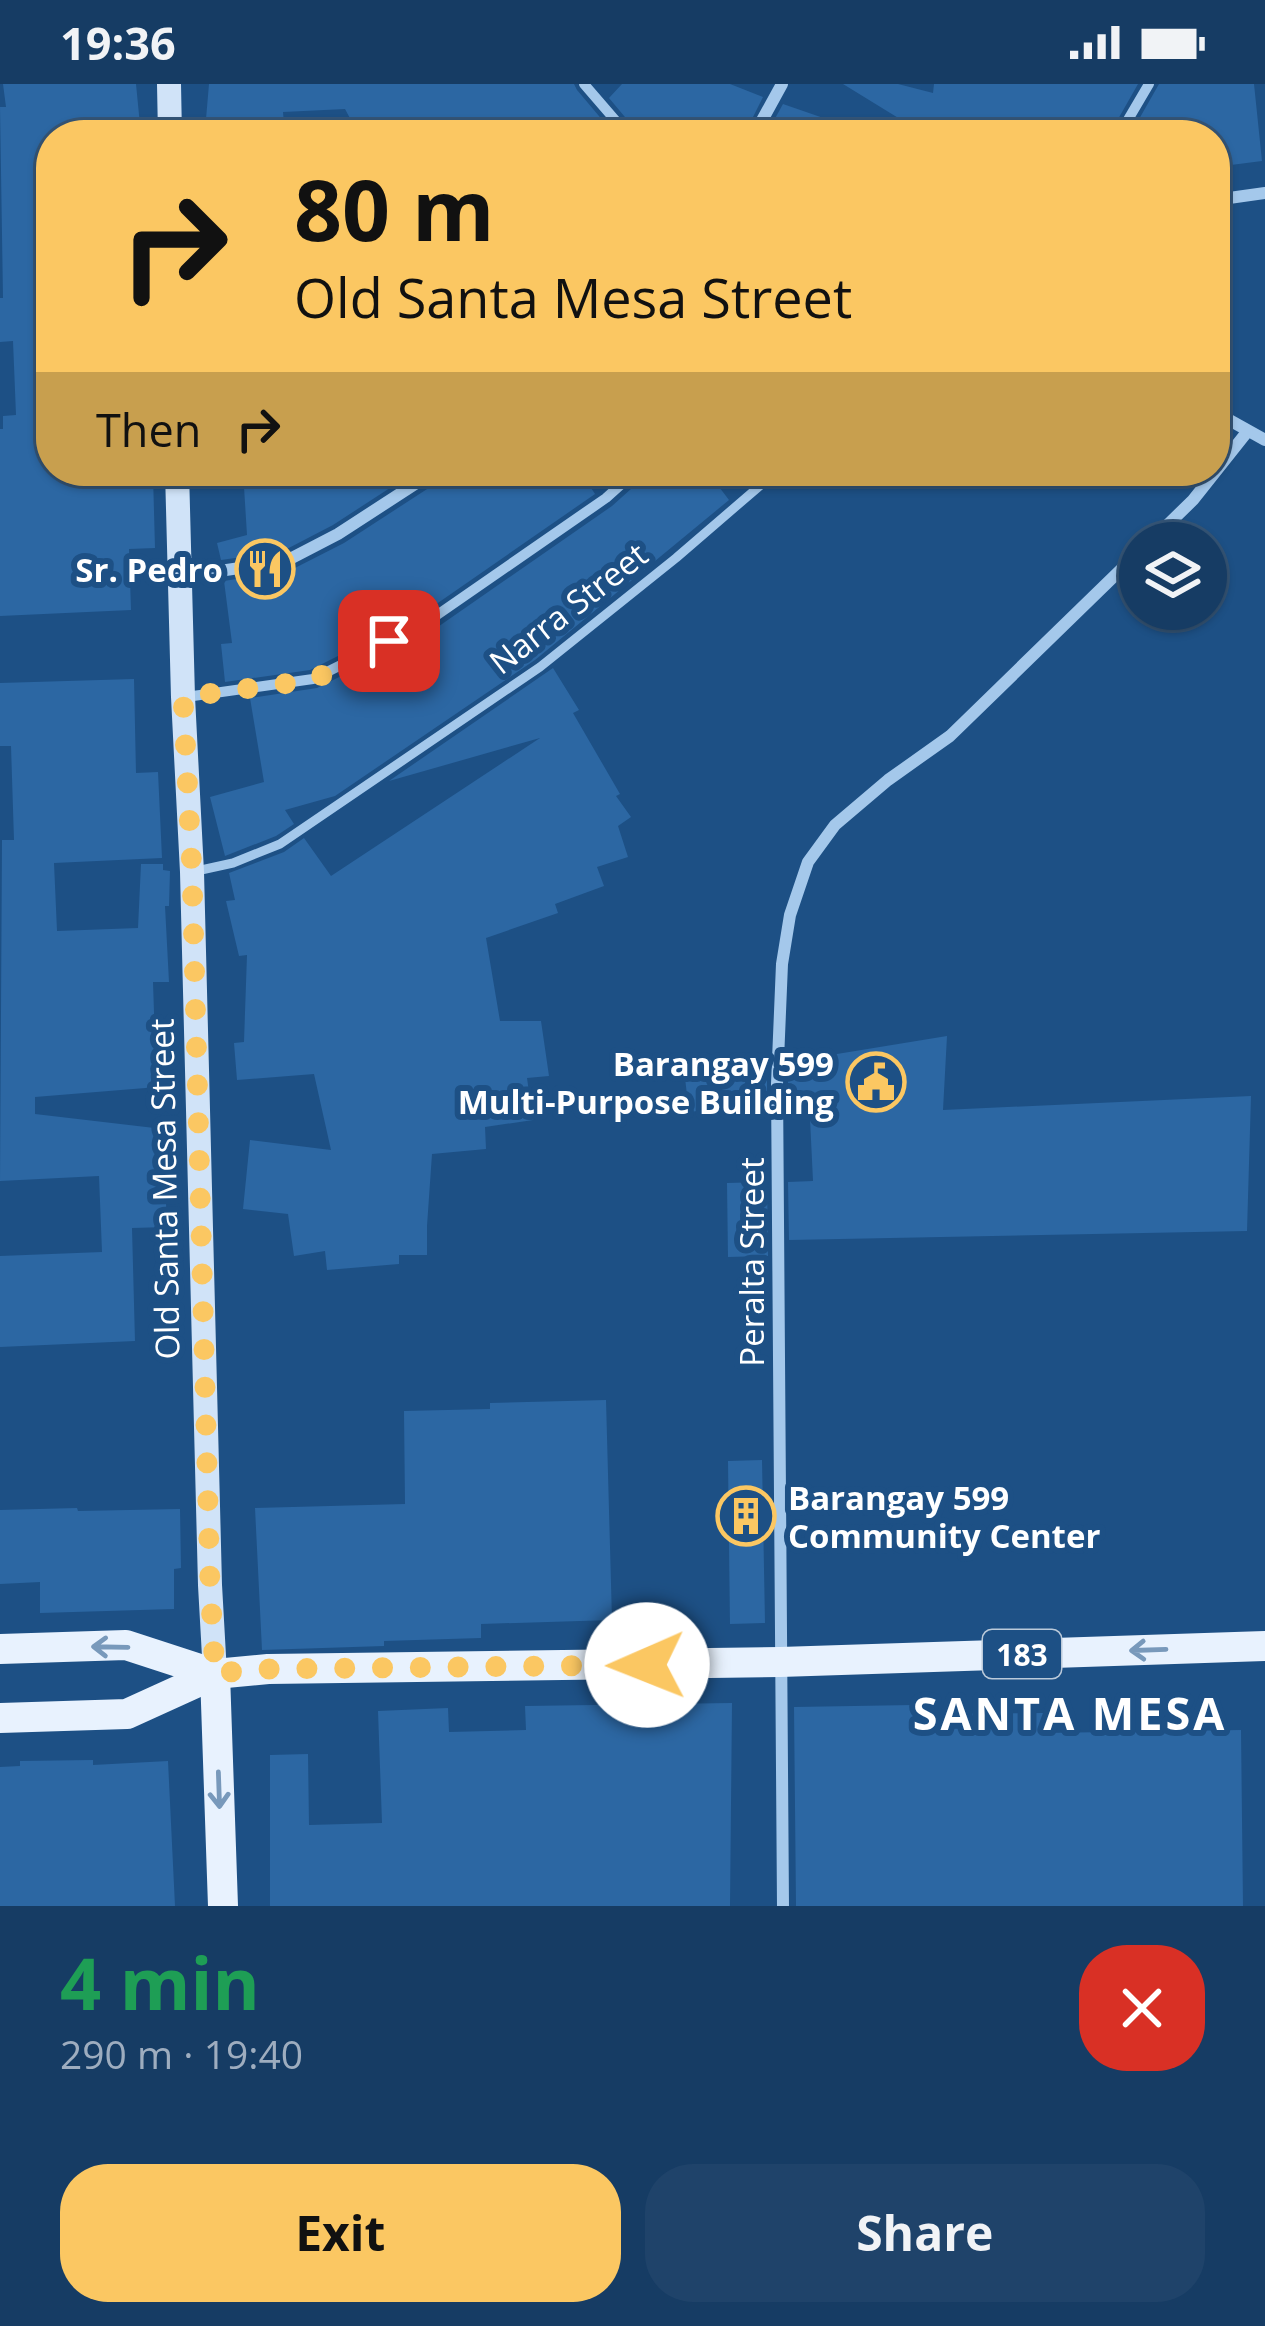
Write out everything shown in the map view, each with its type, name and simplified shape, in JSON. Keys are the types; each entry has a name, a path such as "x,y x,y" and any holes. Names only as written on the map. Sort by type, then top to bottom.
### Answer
{"main road":[{"path":"169,84 170,120"},
{"name":"Old Santa Mesa Street","path":"177,486 223,1906"},
{"name":"183","path":"0,1648 126,1646 215,1673"},
{"name":"183","path":"0,1718 127,1714 215,1673 268,1669 779,1662 1265,1646"}],"street":[{"path":"584,84 615,120"},
{"path":"762,120 782,84"},
{"path":"1128,120 1149,84"},
{"path":"1230,198 1265,193"},
{"path":"1230,421 1265,440"},
{"path":"1230,453 1247,431"},
{"path":"179,578 286,561 412,486"},
{"path":"183,697 313,680 427,622 619,486"},
{"path":"1170,522 1204,486"},
{"name":"Peralta Street","path":"783,1906 777,1084 782,964 790,915 808,862 835,825 950,736 1119,571"}],"lane":[{"name":"Narra Street","path":"192,872 233,863 280,844 540,668 760,486"}],"building":[{"path":"3,84 136,84 140,120 36,120 36,486 153,486 155,548 129,549 131,610 0,616 0,429 3,416 16,415 13,341 0,342 0,107 6,107"},
{"path":"209,84 574,84 602,120 351,120 345,109 283,112 284,120 206,119"},
{"path":"622,84 730,84 763,97 752,120 627,120 609,98"},
{"path":"843,84 898,84 933,93 934,84 1138,84 1118,120 902,120"},
{"path":"1159,84 1254,84 1262,161 1231,165 1230,120 1139,120"},
{"path":"783,104 829,120 774,120"},
{"path":"244,486 393,486 283,551 221,560 217,543 247,535"},
{"path":"432,486 590,486 595,494 422,614 310,670 225,682 221,644 232,643 224,581 291,570 344,543"},
{"path":"634,486 718,486 729,500 535,660 335,796 285,810 294,824 276,836 225,856 210,797 264,782 250,698 317,688 432,631"},
{"path":"553,668 631,817 618,826 628,857 597,867 604,886 555,904 558,913 486,938 500,1021 541,1021 549,1076 527,1078 533,1120 485,1127 486,1149 432,1154 427,1255 399,1255 399,1264 327,1270 325,1251 294,1256 288,1214 243,1209 250,1140 331,1150 314,1074 237,1080 234,1043 244,1042 247,955 239,956 226,901 235,900 229,873 284,852 304,838 331,876 540,738 389,781"},
{"path":"134,679 136,773 158,772 162,858 54,863 57,931 138,928 141,864 163,864 163,870 170,871 169,906 165,906 169,982 153,982 155,1042 168,1041 170,1086 35,1097 35,1114 163,1129 167,1227 132,1228 135,1341 0,1347 0,1256 102,1252 99,1176 0,1181 2,840 14,840 11,746 0,746 0,683"},
{"path":"947,1036 943,1110 1251,1096 1247,1231 789,1240 788,1182 813,1181 809,1098 788,1100 788,1062"},
{"path":"754,1053 756,1067 767,1065 767,1103 689,1112 683,1061"},
{"path":"767,1182 768,1256 728,1257 727,1183"},
{"path":"606,1400 612,1620 481,1624 481,1638 262,1650 255,1508 405,1504 404,1411"},
{"name":"Barangay 599 Community Center","path":"762,1460 765,1623 730,1624 728,1461"},
{"path":"180,1509 181,1568 174,1569 174,1609 40,1613 40,1582 0,1584 0,1510"},
{"path":"732,1703 730,1906 270,1906 270,1755 308,1754 309,1825 382,1823 378,1711 448,1708 449,1732 526,1730 525,1706"},
{"path":"913,1705 913,1714 1044,1713 1044,1733 1241,1730 1243,1906 796,1906 794,1707"},
{"path":"93,1760 93,1765 168,1761 175,1906 0,1906 0,1767 20,1766 20,1761"}],"place":[{"name":"Sr. Pedro","path":"265,569"},
{"name":"Barangay 599 Multi-Purpose Building","path":"876,1082"},
{"name":"Barangay 599 Community Center","path":"746,1516"}],"district":[{"name":"SANTA MESA","path":"1070,1712"}],"route":[{"path":"389,641 313,680 183,697 215,1673 647,1665"}]}
